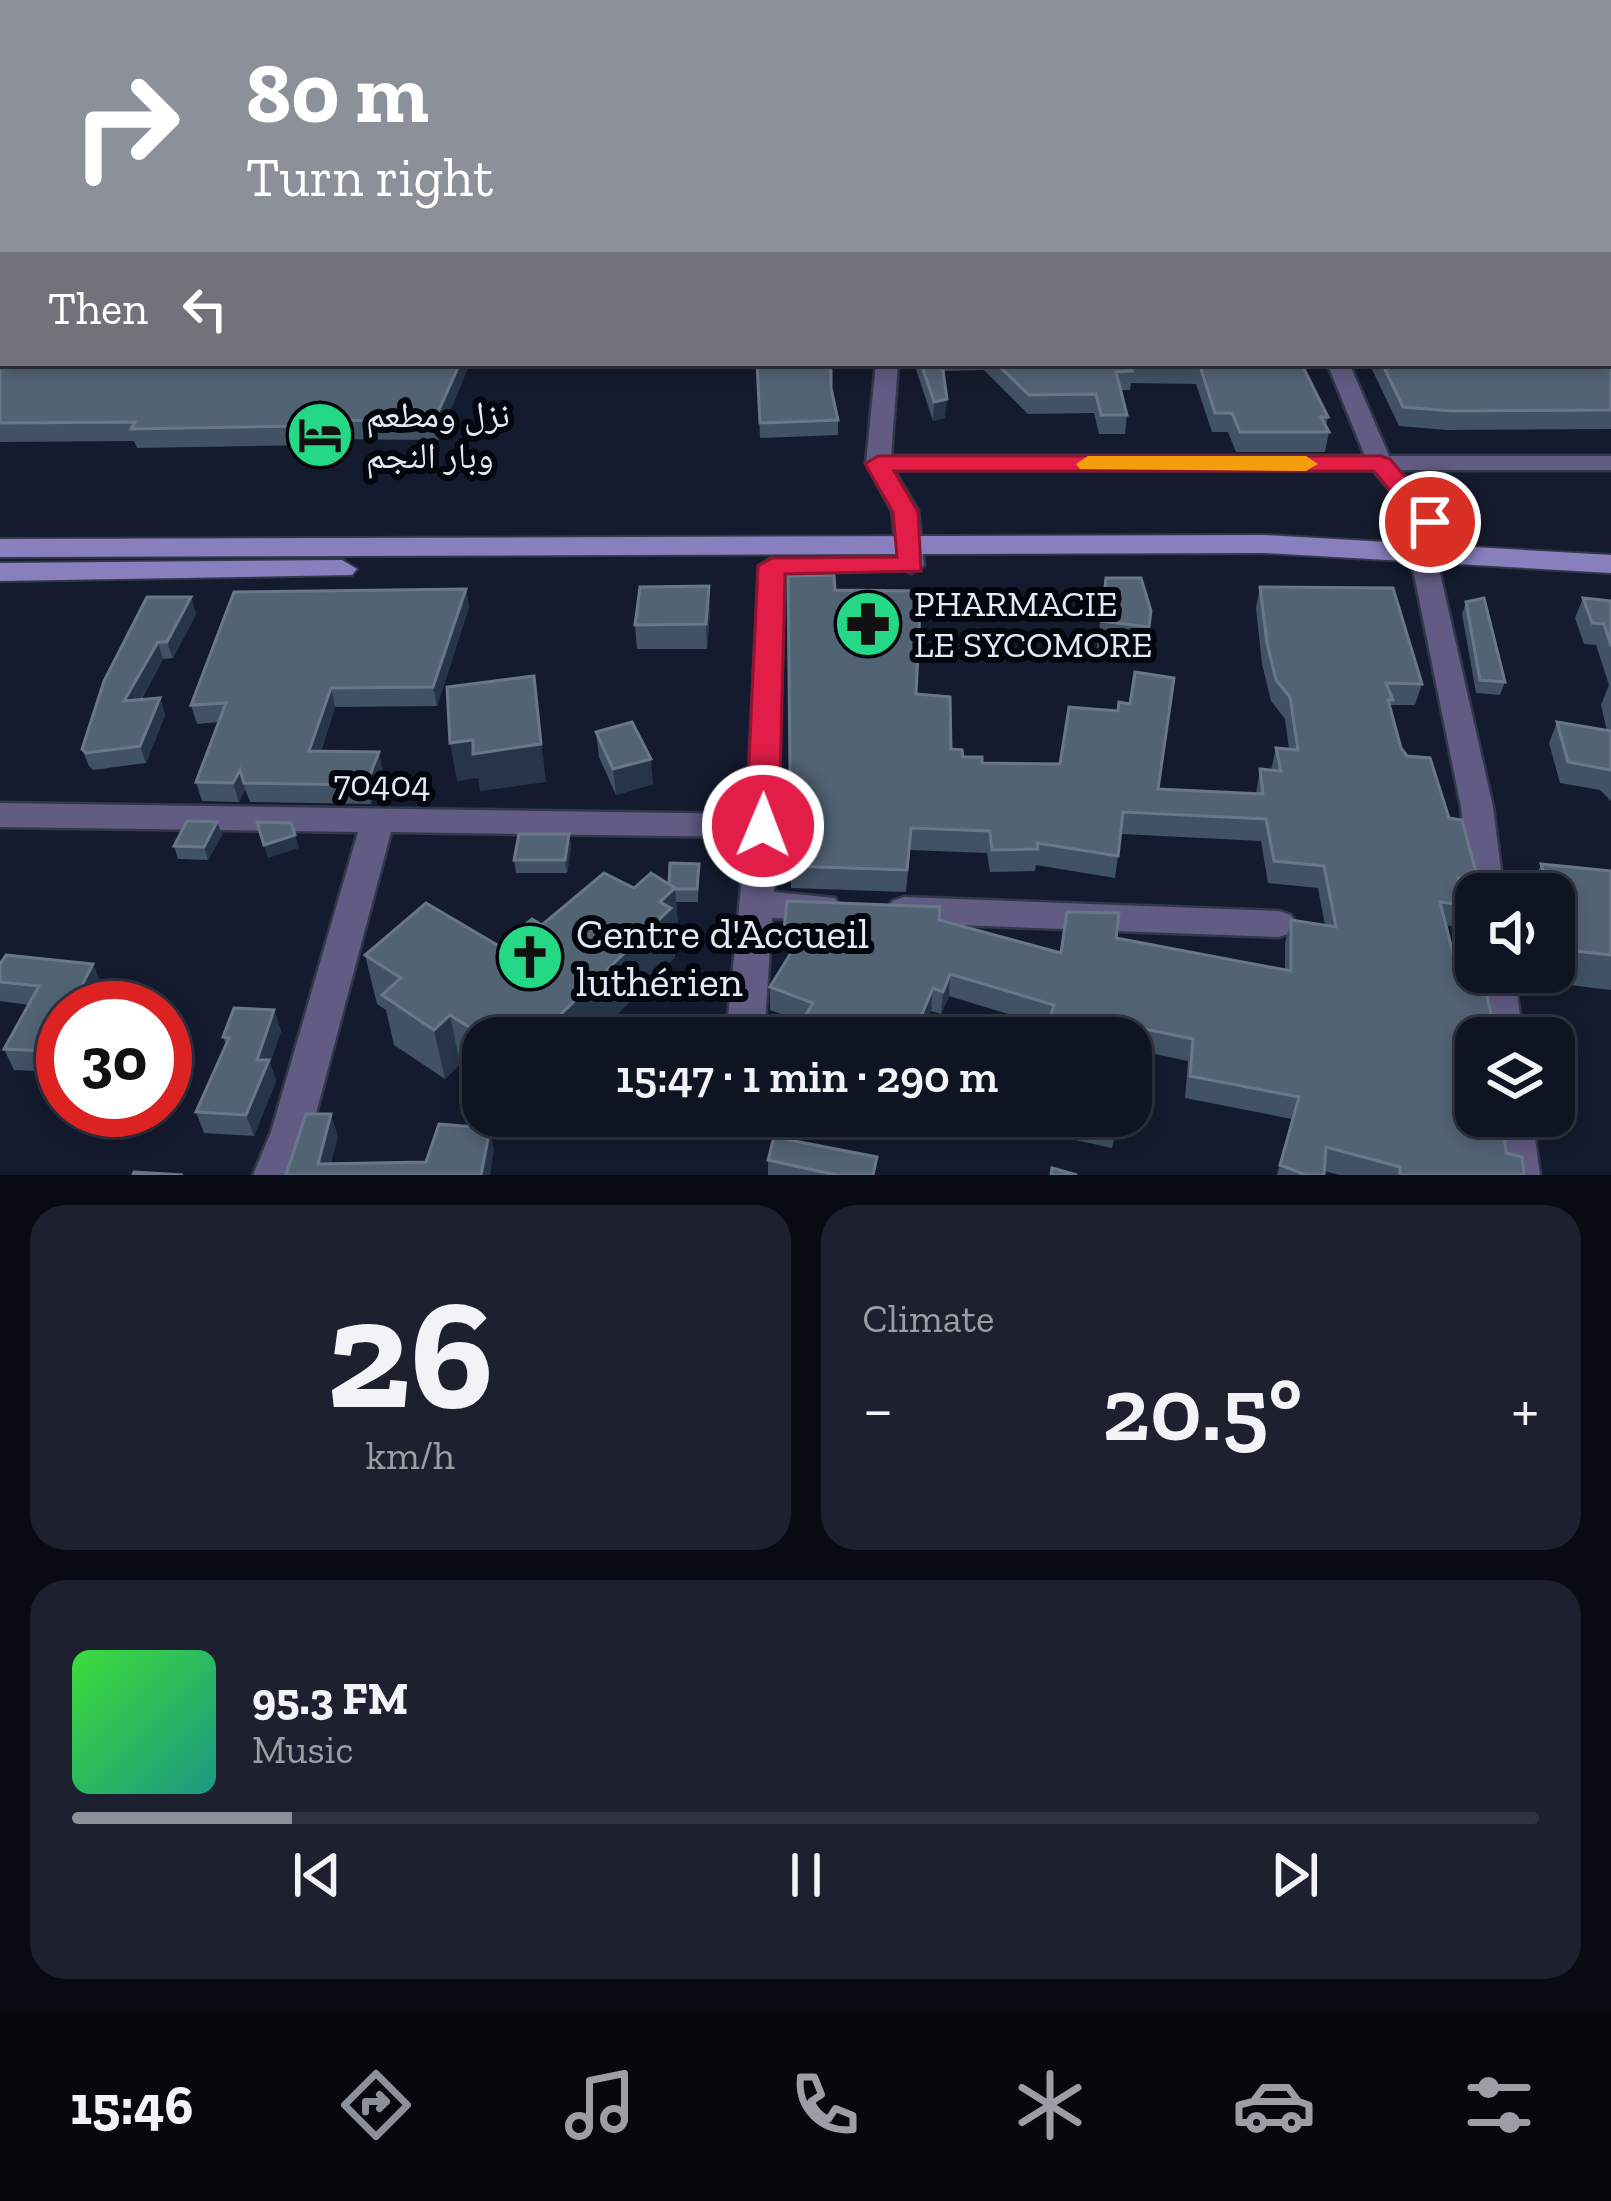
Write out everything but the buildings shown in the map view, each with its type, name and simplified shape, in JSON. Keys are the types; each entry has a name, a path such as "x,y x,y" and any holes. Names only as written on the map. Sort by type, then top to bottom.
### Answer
{"main road":[{"path":"0,572 772,566 910,555 1264,544 1454,551 1611,564"},
{"path":"0,548 1269,562 1611,580"}],"street":[{"path":"887,366 878,464 905,512 910,555"},
{"path":"1339,366 1381,464 1454,551"},
{"path":"878,464 1611,463"},
{"path":"747,1017 763,826 772,566"},
{"path":"1426,569 1477,807 1485,873"},
{"name":"70404","path":"0,815 763,826"},
{"path":"273,1175 291,1132 376,823"},
{"path":"756,904 1280,924"},
{"path":"1515,1137 1520,1175"}],"slow traffic":[{"path":"1088,464 1306,464"}],"place":[{"name":"نزل ومطعم وبار النجم","path":"320,435"},
{"name":"PHARMACIE LE SYCOMORE","path":"868,624"},
{"name":"Centre d'Accueil luthérien","path":"530,957"}],"route":[{"path":"763,826 766,611 772,566 911,565 905,512 878,464 1381,464 1430,522"}]}
